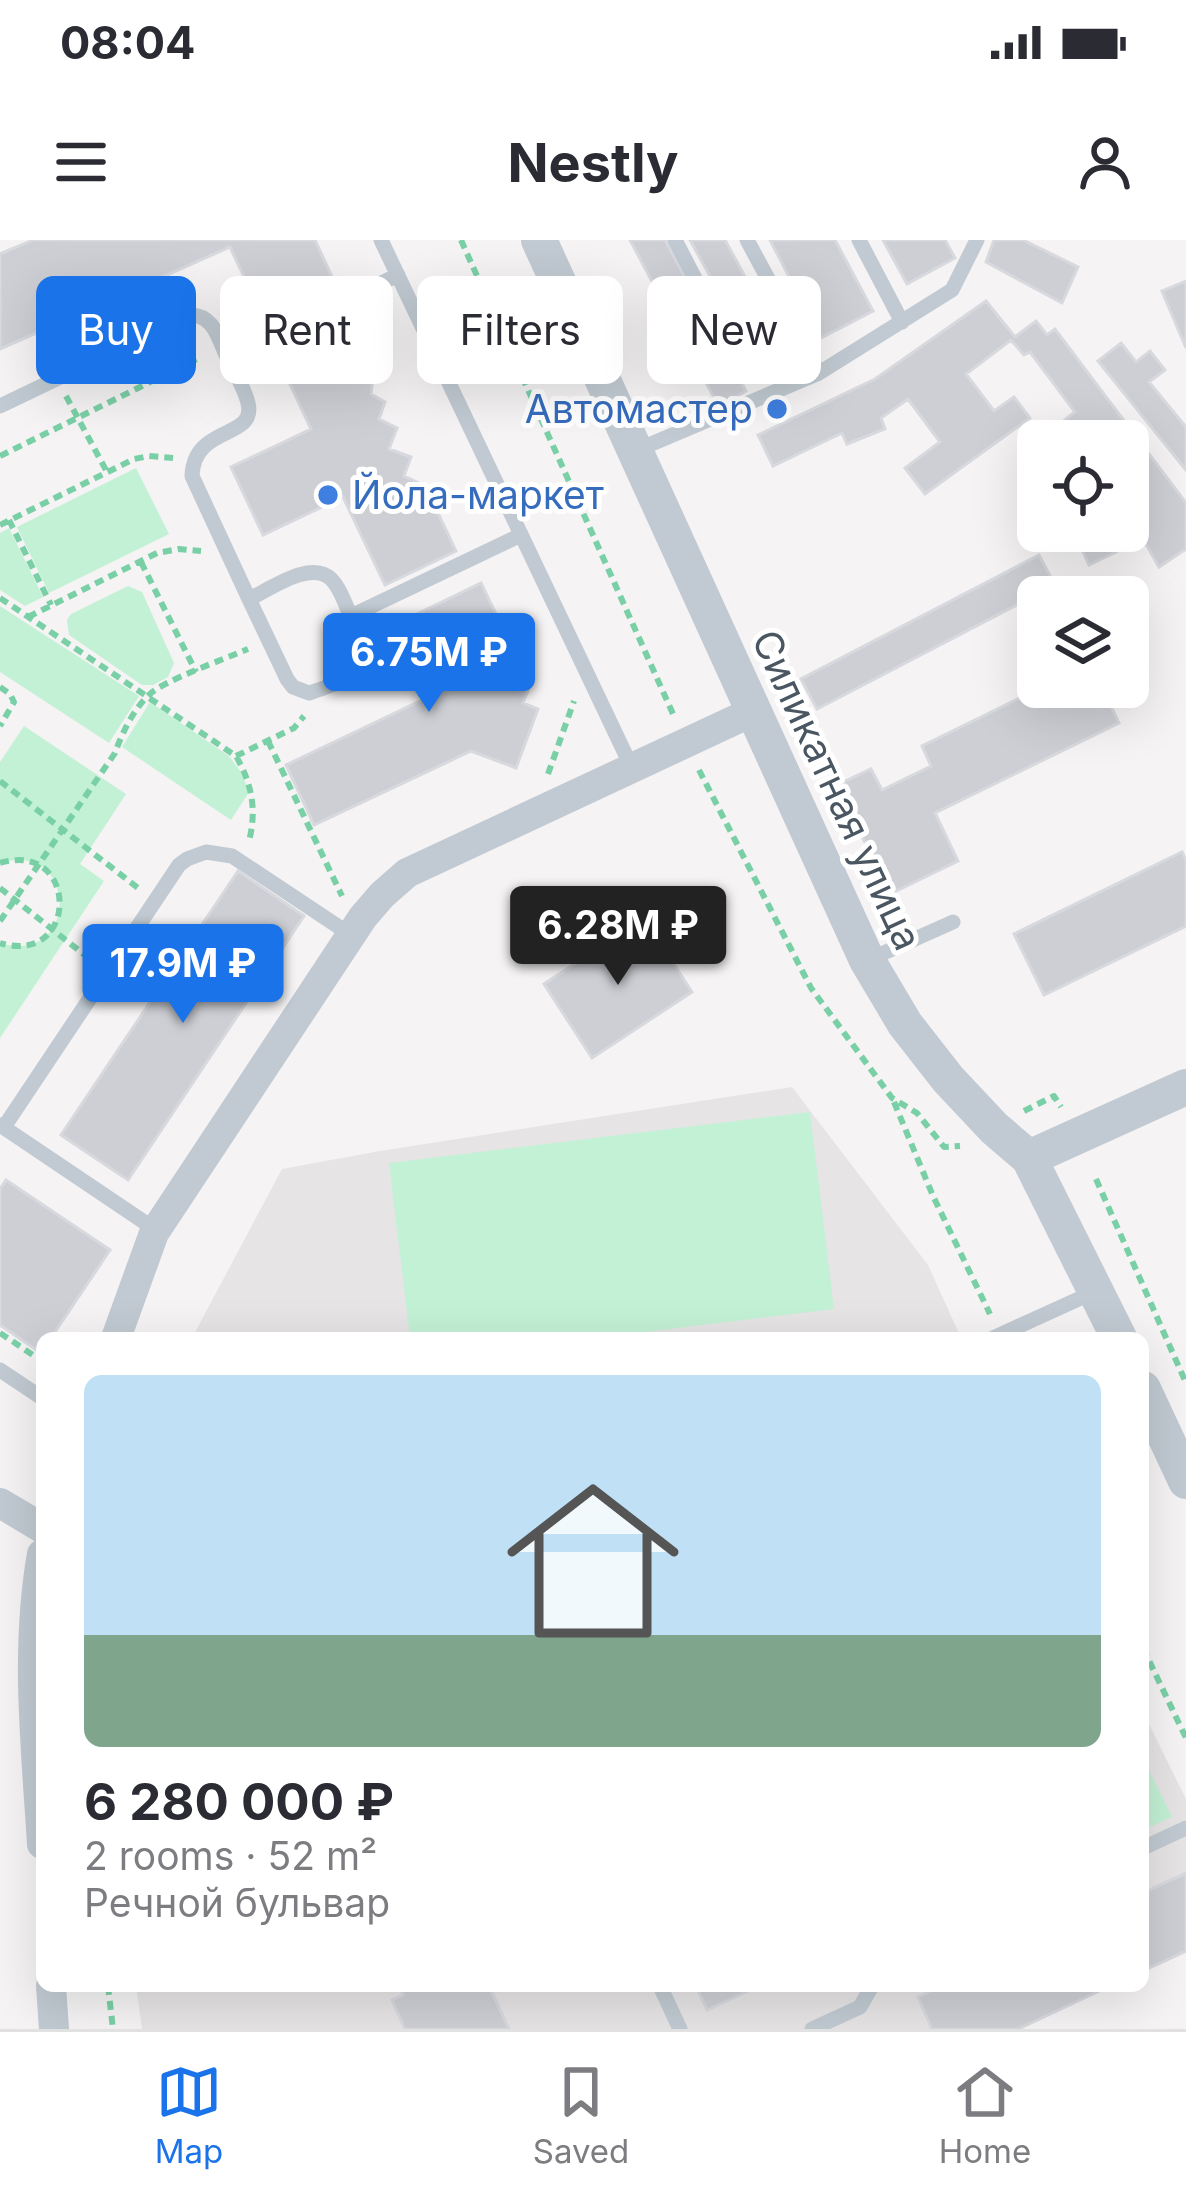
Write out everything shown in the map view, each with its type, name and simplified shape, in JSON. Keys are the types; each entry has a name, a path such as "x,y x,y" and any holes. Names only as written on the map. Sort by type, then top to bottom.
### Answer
{"street":[{"name":"Силикатная улица","path":"539,240 867,960 905,1024 948,1079 1030,1159 1116,1332"},
{"path":"118,1332 156,1230 382,895 407,873 752,712"},
{"path":"1030,1159 1186,1087"},
{"path":"1149,1402 1186,1481"},
{"path":"0,1503 36,1524"},
{"path":"36,1587 31,1682 36,1756"},
{"path":"51,1992 54,2029"}],"lane":[{"path":"381,240 632,768"},
{"path":"675,240 694,276"},
{"path":"747,240 766,276"},
{"path":"859,240 902,322"},
{"path":"821,371 952,290 973,242"},
{"path":"393,277 398,275"},
{"path":"196,315 208,320 220,343"},
{"path":"0,406 46,384"},
{"path":"239,384 249,413 242,425 205,443 194,459 196,488 268,640 293,687 318,691 354,673 364,658 363,644 332,580 318,572 302,574 249,599"},
{"path":"634,452 792,384"},
{"path":"351,616 521,535"},
{"path":"156,1230 2,1126 179,866 198,854 221,852 241,861 351,935"},
{"path":"867,960 953,922"},
{"path":"1005,1332 1097,1291"},
{"path":"0,1370 36,1394"},
{"path":"1149,1845 1186,1828"},
{"path":"663,1992 680,2029"},
{"path":"812,2029 860,2007 869,1992"}],"path":[{"path":"0,456 220,353"},
{"path":"60,384 107,472"},
{"path":"0,525 142,457 194,459"},
{"path":"9,520 51,605"},
{"path":"28,617 172,549 227,554"},
{"path":"141,561 196,672"},
{"path":"0,598 236,756 249,782 254,813 241,861"},
{"path":"0,920 115,753 147,696 268,640"},
{"path":"542,789 586,670"},
{"path":"0,687 14,702 0,726"},
{"path":"236,756 298,725 318,691"},
{"path":"268,741 344,899"},
{"path":"0,781 155,901"},
{"path":"0,863 19,859 38,865 54,879 61,899 58,920 34,944 0,943"},
{"path":"0,888 108,973"},
{"path":"1024,1111 1054,1096 1068,1120"},
{"path":"892,1099 994,1332"},
{"path":"1096,1179 1186,1383"},
{"path":"0,1333 36,1357"},
{"path":"1149,1661 1186,1738"},
{"path":"109,1992 113,2029"}],"shaded area":[{"path":"792,1087 928,1265 958,1332 195,1332 282,1169"},
{"path":"1149,1724 1186,1799 1186,1873 1149,1890"},
{"path":"137,1992 929,1992 918,1997 932,2029 142,2029"}],"green space":[{"path":"136,468 169,534 49,593 17,527"},
{"path":"9,528 43,597 25,606 0,590 0,533"},
{"path":"128,586 142,592 174,663 168,677 153,685 142,685 69,635 71,614"},
{"path":"0,606 139,696 109,743 0,672"},
{"path":"150,702 229,756 241,772 249,792 231,820 122,747"},
{"path":"24,726 126,794 80,864 104,881 0,1038 0,943 26,945 45,937 56,922 60,903 56,884 45,869 26,861 0,863 0,762"},
{"path":"810,1112 834,1309 644,1332 409,1332 389,1163"},
{"path":"1149,1770 1172,1817 1149,1827"}],"building":[{"path":"33,240 315,240 332,276 244,276 230,247 165,276 36,276 36,333 0,349 0,254"},
{"path":"630,240 665,240 684,276 649,276"},
{"path":"690,240 725,240 745,276 710,276"},
{"path":"770,240 835,240 873,311 821,338 821,276 789,276"},
{"path":"883,240 945,240 955,258 907,284"},
{"path":"994,240 1027,240 1078,267 1062,303 986,262"},
{"path":"1186,281 1186,348 1162,291"},
{"path":"986,301 1015,337 1036,321 1047,335 1055,329 1124,420 1065,420 1075,412 1030,352 1024,355 1011,340 966,374 994,411 1014,397 1030,418 1017,420 1017,427 925,494 905,468 940,442 908,399 881,418 885,429 847,444 842,433 773,466 758,435 875,379"},
{"path":"1121,343 1136,362 1150,351 1165,370 1149,382 1186,427 1186,470 1149,420 1098,361"},
{"path":"290,384 372,384 371,394 385,402 379,419 397,428 389,449 411,457 404,476 425,486 456,551 385,585 343,497 263,535 231,467 311,429"},
{"path":"707,384 742,384 746,391 719,407"},
{"path":"1149,454 1186,503 1186,549 1159,567 1149,550"},
{"path":"1083,552 1116,552 1089,565"},
{"path":"1039,555 1050,576 1017,576 1017,605 817,709 801,679"},
{"path":"481,583 508,639 498,663 519,671 514,682 529,688 523,703 538,709 516,768 471,751 314,825 286,765 445,689 411,617"},
{"path":"1017,699 1017,708 1112,708 1119,723 935,813 958,861 890,894 837,785 871,769 882,790 931,766 922,746"},
{"path":"1182,852 1186,926 1044,995 1014,934"},
{"path":"238,871 304,916 128,1180 61,1135"},
{"path":"644,918 692,992 592,1058 544,984"},
{"path":"6,1180 110,1250 55,1332 36,1332 36,1350 0,1325 0,1189"},
{"path":"1186,1873 1186,1951 1149,1968 1149,1890"},
{"path":"492,1992 509,2029 405,2029 392,2000 403,1995"},
{"path":"699,1992 746,1992 707,2010"},
{"path":"929,1992 1097,1992 1018,2029 932,2029 918,1997"}],"place":[{"name":"Автомастер","path":"777,409"},
{"name":"Йола-маркет","path":"328,495"}]}
